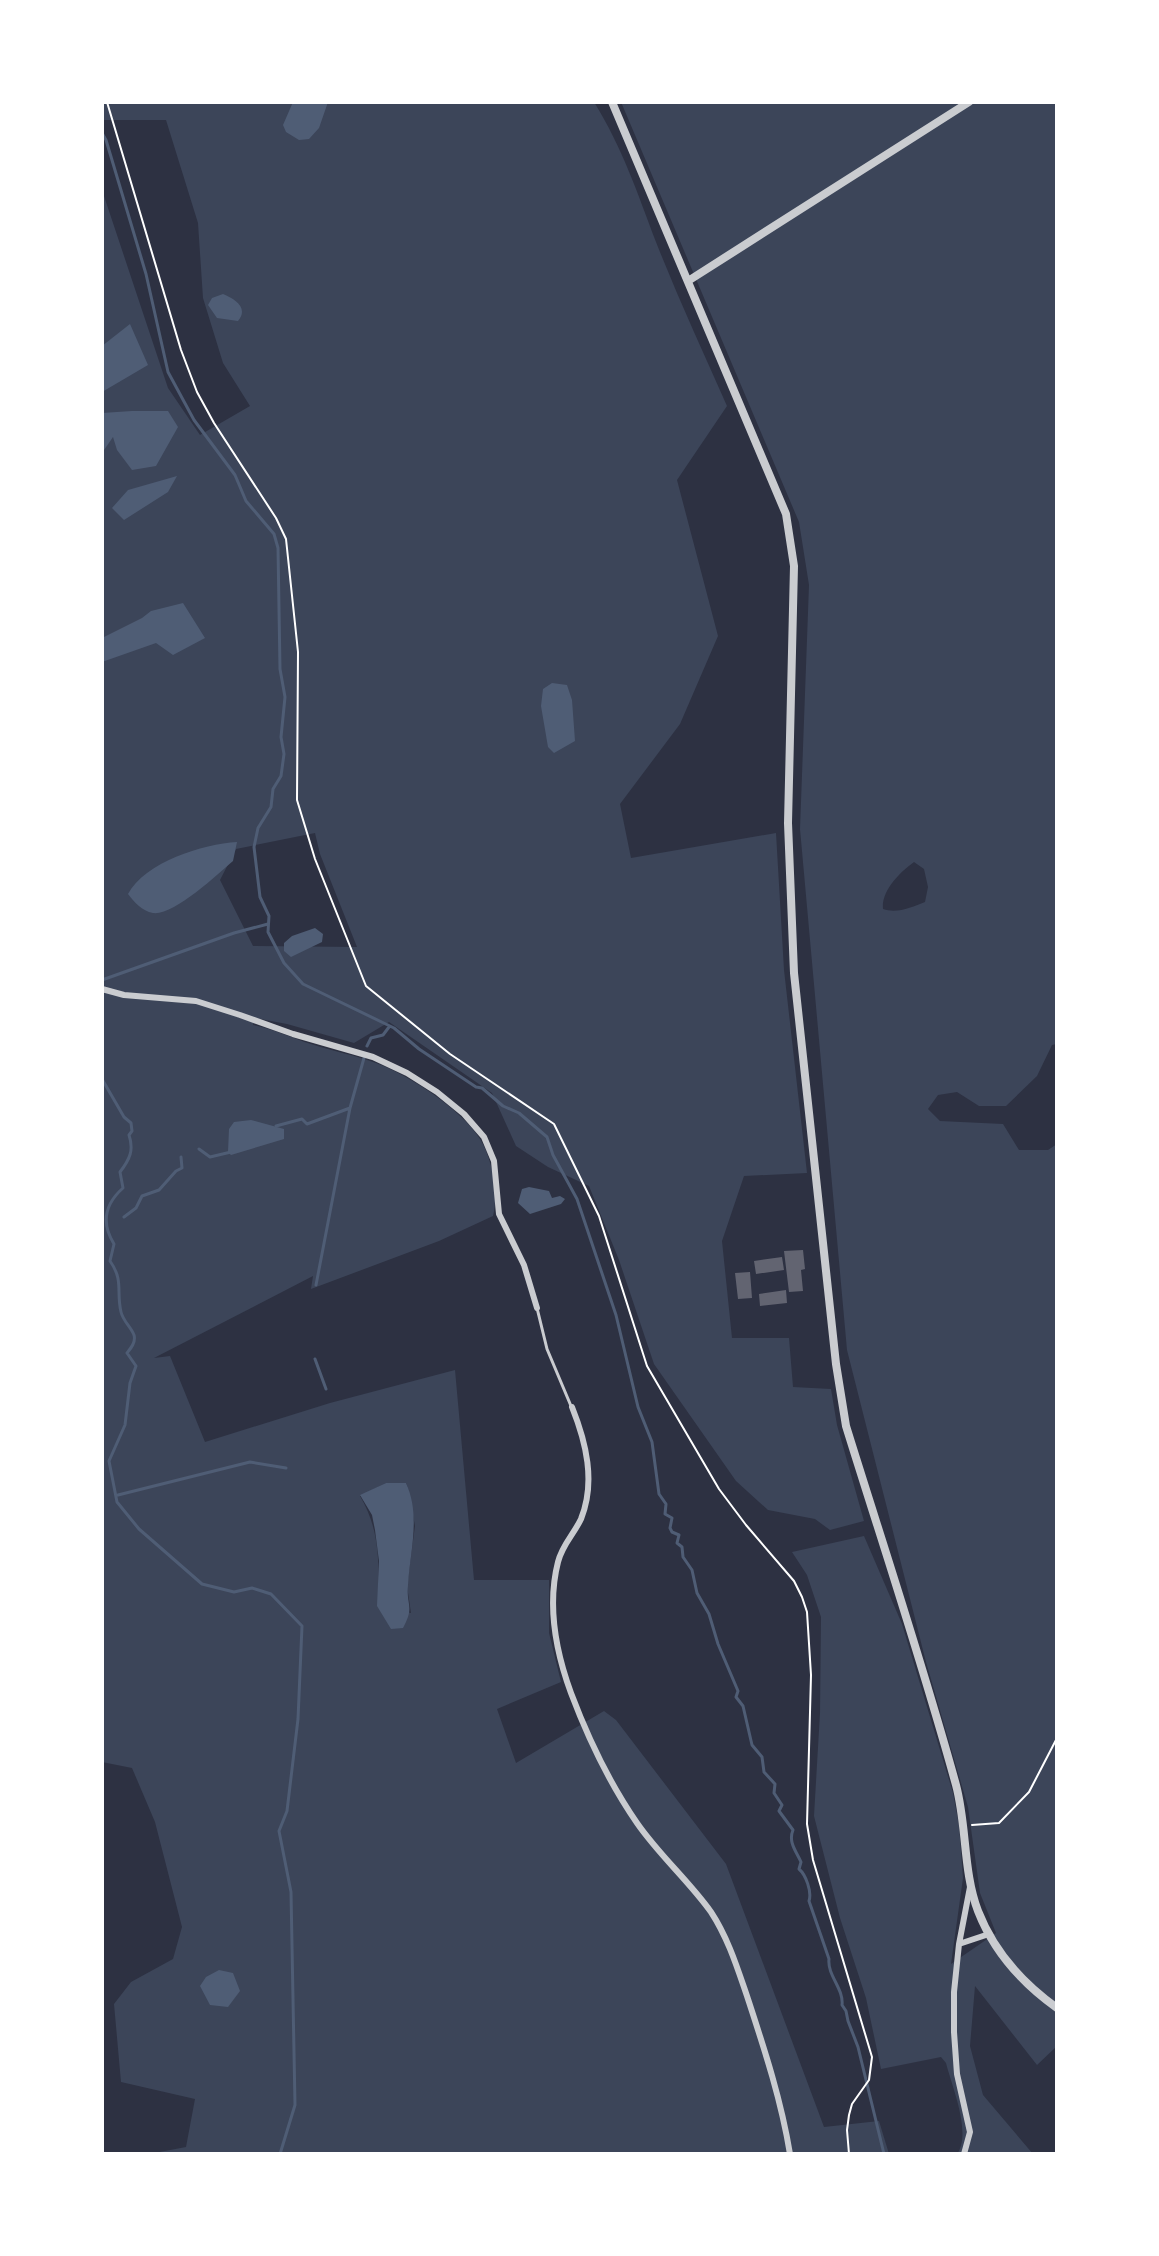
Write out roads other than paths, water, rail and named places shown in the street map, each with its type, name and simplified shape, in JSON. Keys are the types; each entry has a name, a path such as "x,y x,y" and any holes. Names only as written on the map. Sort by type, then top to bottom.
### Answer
{"street":[{"path":"612,102 786,514 794,566 788,827 794,973 836,1364 846,1426 944,1742 965,1825 971,1883 978,1910 989,1934 1021,1979 1057,2008"},
{"path":"688,281 969,102"},
{"path":"102,989 124,995 196,1001 373,1057 437,1092 464,1114 484,1137 494,1161 499,1214 524,1265 537,1308"},
{"path":"572,1407 589,1467 587,1497 580,1522 565,1543 557,1562 554,1627 561,1661 571,1693 603,1766 637,1824 711,1913 731,1950 766,2050 790,2154"},
{"path":"964,2154 970,2132 957,2074 954,1992 959,1944 971,1883"},
{"path":"959,1944 989,1934"}],"lane":[{"path":"537,1308 547,1349 572,1407"}],"waterway":[{"path":"102,133 146,274 168,372 194,420 235,475 246,501 274,534 278,548 280,669 285,697 281,737 284,754 281,776 273,789 271,807 258,828 254,847 260,897 269,916 268,932 284,963 303,984 394,1028 419,1049 482,1088 503,1106 519,1113 547,1137 553,1155 577,1199 616,1315 638,1407 652,1442 659,1494 666,1504 665,1514 672,1518 670,1528 679,1535 677,1543 682,1547 697,1593 709,1614 738,1691 736,1697 743,1706 752,1745 762,1757 764,1772 775,1784 774,1793 782,1805 779,1811 793,1830 792,1842 801,1862 799,1869 808,1884 809,1901 829,1959 830,1971 841,1993 842,2005 858,2047 884,2154"},
{"path":"102,980 268,924"},
{"path":"367,1046 371,1038 383,1035 389,1027"},
{"path":"316,1285 350,1108 364,1058"},
{"path":"102,1079 124,1117 131,1123 132,1131 129,1135 130,1154 120,1172 123,1188 112,1201 106,1221 114,1244 110,1261 118,1280 121,1312 134,1338 127,1353 136,1366 130,1383 125,1425 109,1461 117,1502 139,1529 202,1584 234,1592 252,1588 271,1594 302,1626 298,1719 287,1811 279,1831 291,1892 295,2105 280,2154"},
{"path":"276,1126 302,1119 307,1124 350,1108"},
{"path":"199,1149 210,1157 231,1152"},
{"path":"124,1217 136,1208 142,1196 159,1190 182,1168 181,1157"},
{"path":"315,1359 326,1389"},
{"path":"118,1495 250,1462 286,1468"}]}
